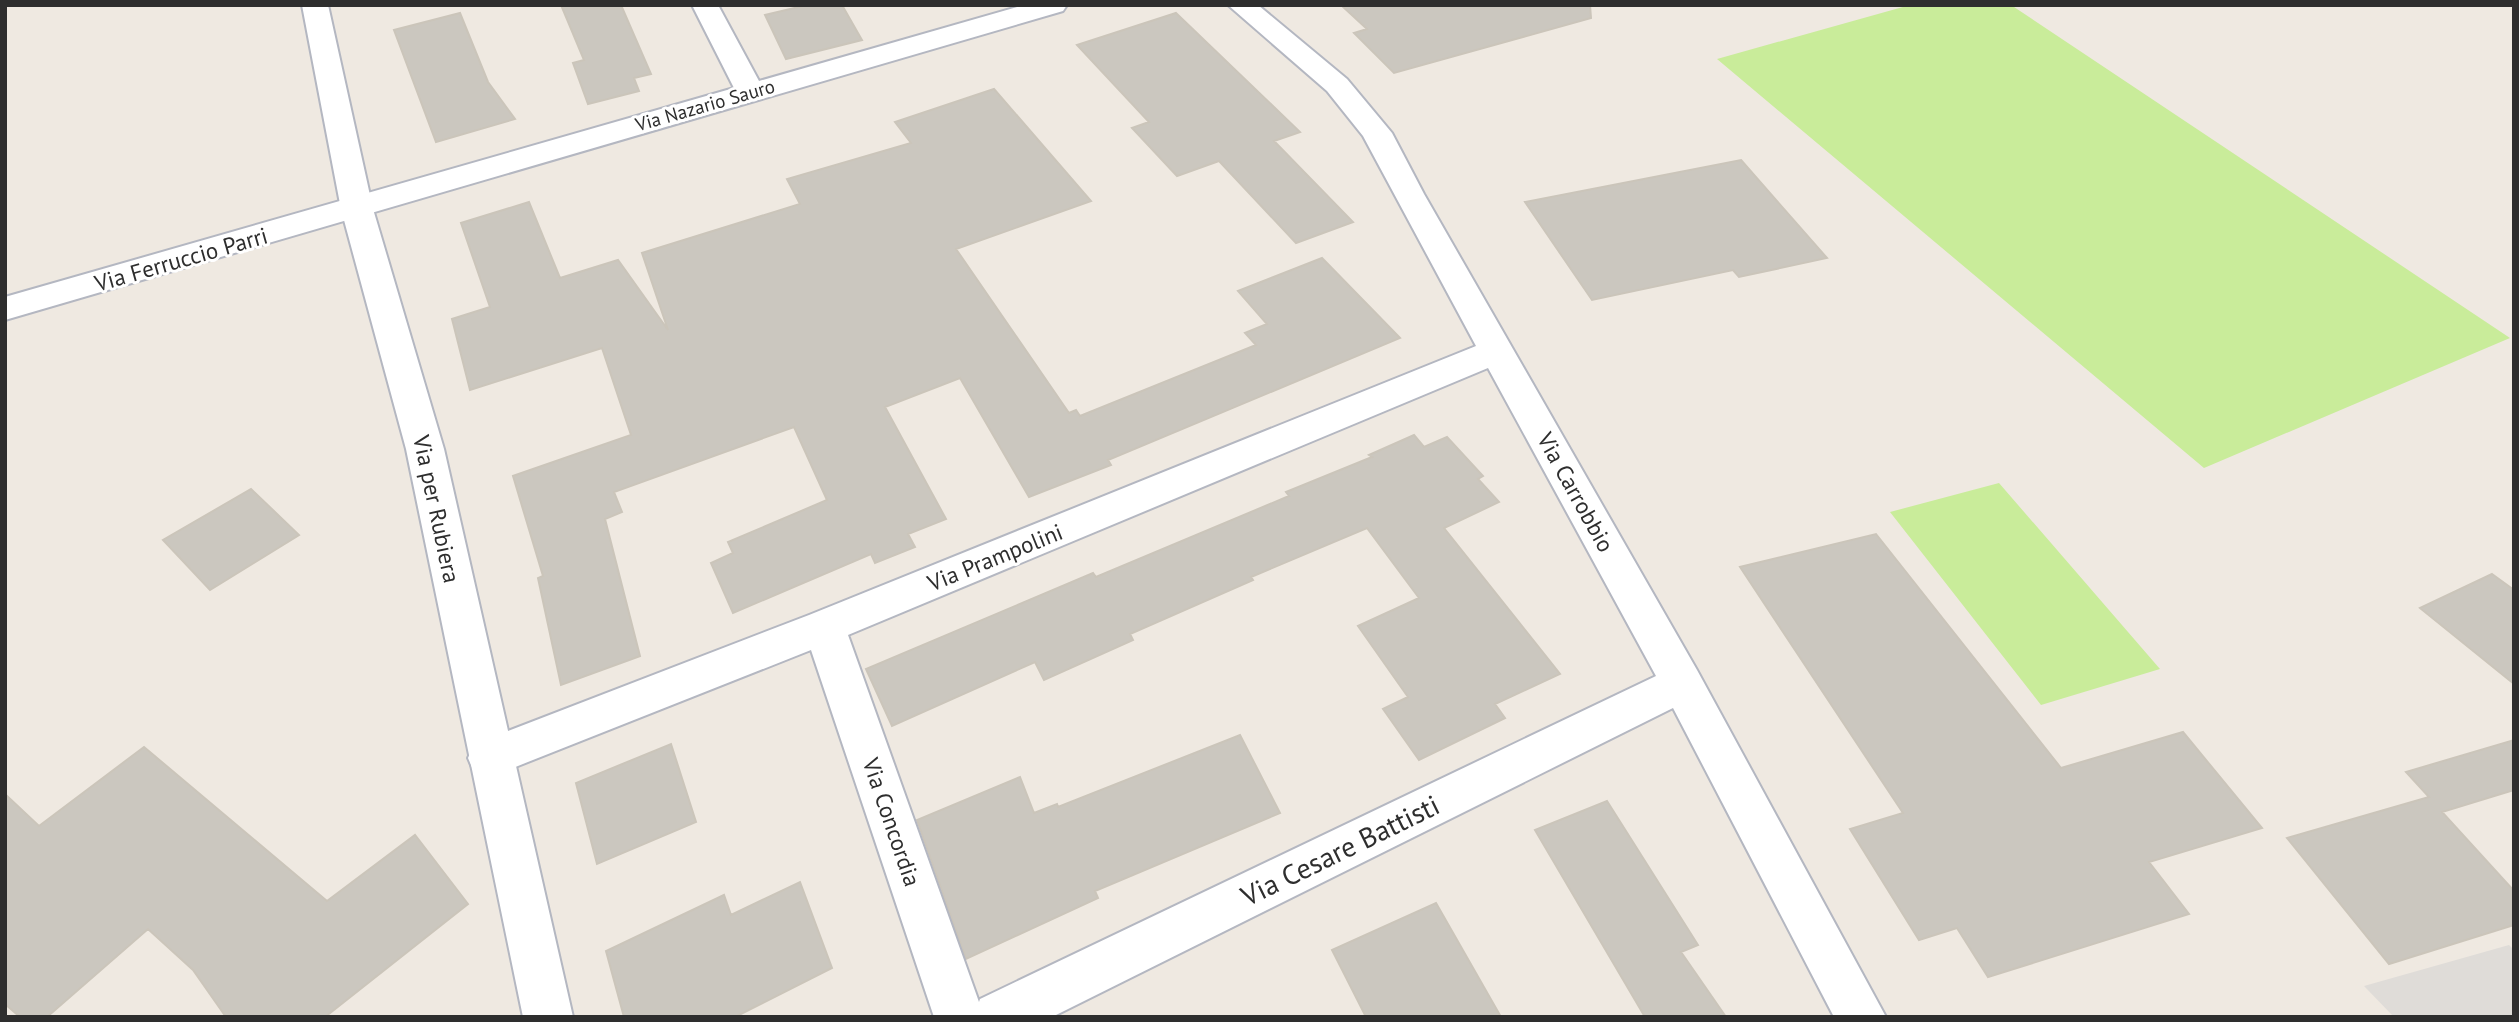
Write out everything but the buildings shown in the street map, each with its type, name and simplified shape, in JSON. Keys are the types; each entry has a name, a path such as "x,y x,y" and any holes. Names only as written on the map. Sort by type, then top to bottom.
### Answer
{"street":[{"name":"Via per Rubiera","path":"315,5 357,209 425,449 548,1017"},
{"path":"705,5 750,92"},
{"name":"Via Nazario Sauro","path":"357,209 1054,5"},
{"name":"Via Carrobbio","path":"1241,5 1337,85 1377,133 1408,194 1682,683 1861,1017"},
{"name":"Via Ferruccio Parri","path":"5,309 357,209"},
{"name":"Via Prampolini","path":"490,758 824,627 1497,351"},
{"name":"Via Concordia","path":"824,627 959,1017"},
{"name":"Via Cesare Battisti","path":"998,1017 1682,683"}],"green space":[{"path":"1910,5 2011,5 2510,338 2204,468 1717,59"},
{"path":"1999,483 2160,669 2041,705 1890,512"}],"shaded area":[{"path":"2509,945 2514,950 2514,1017 2394,1017 2364,986"}]}
